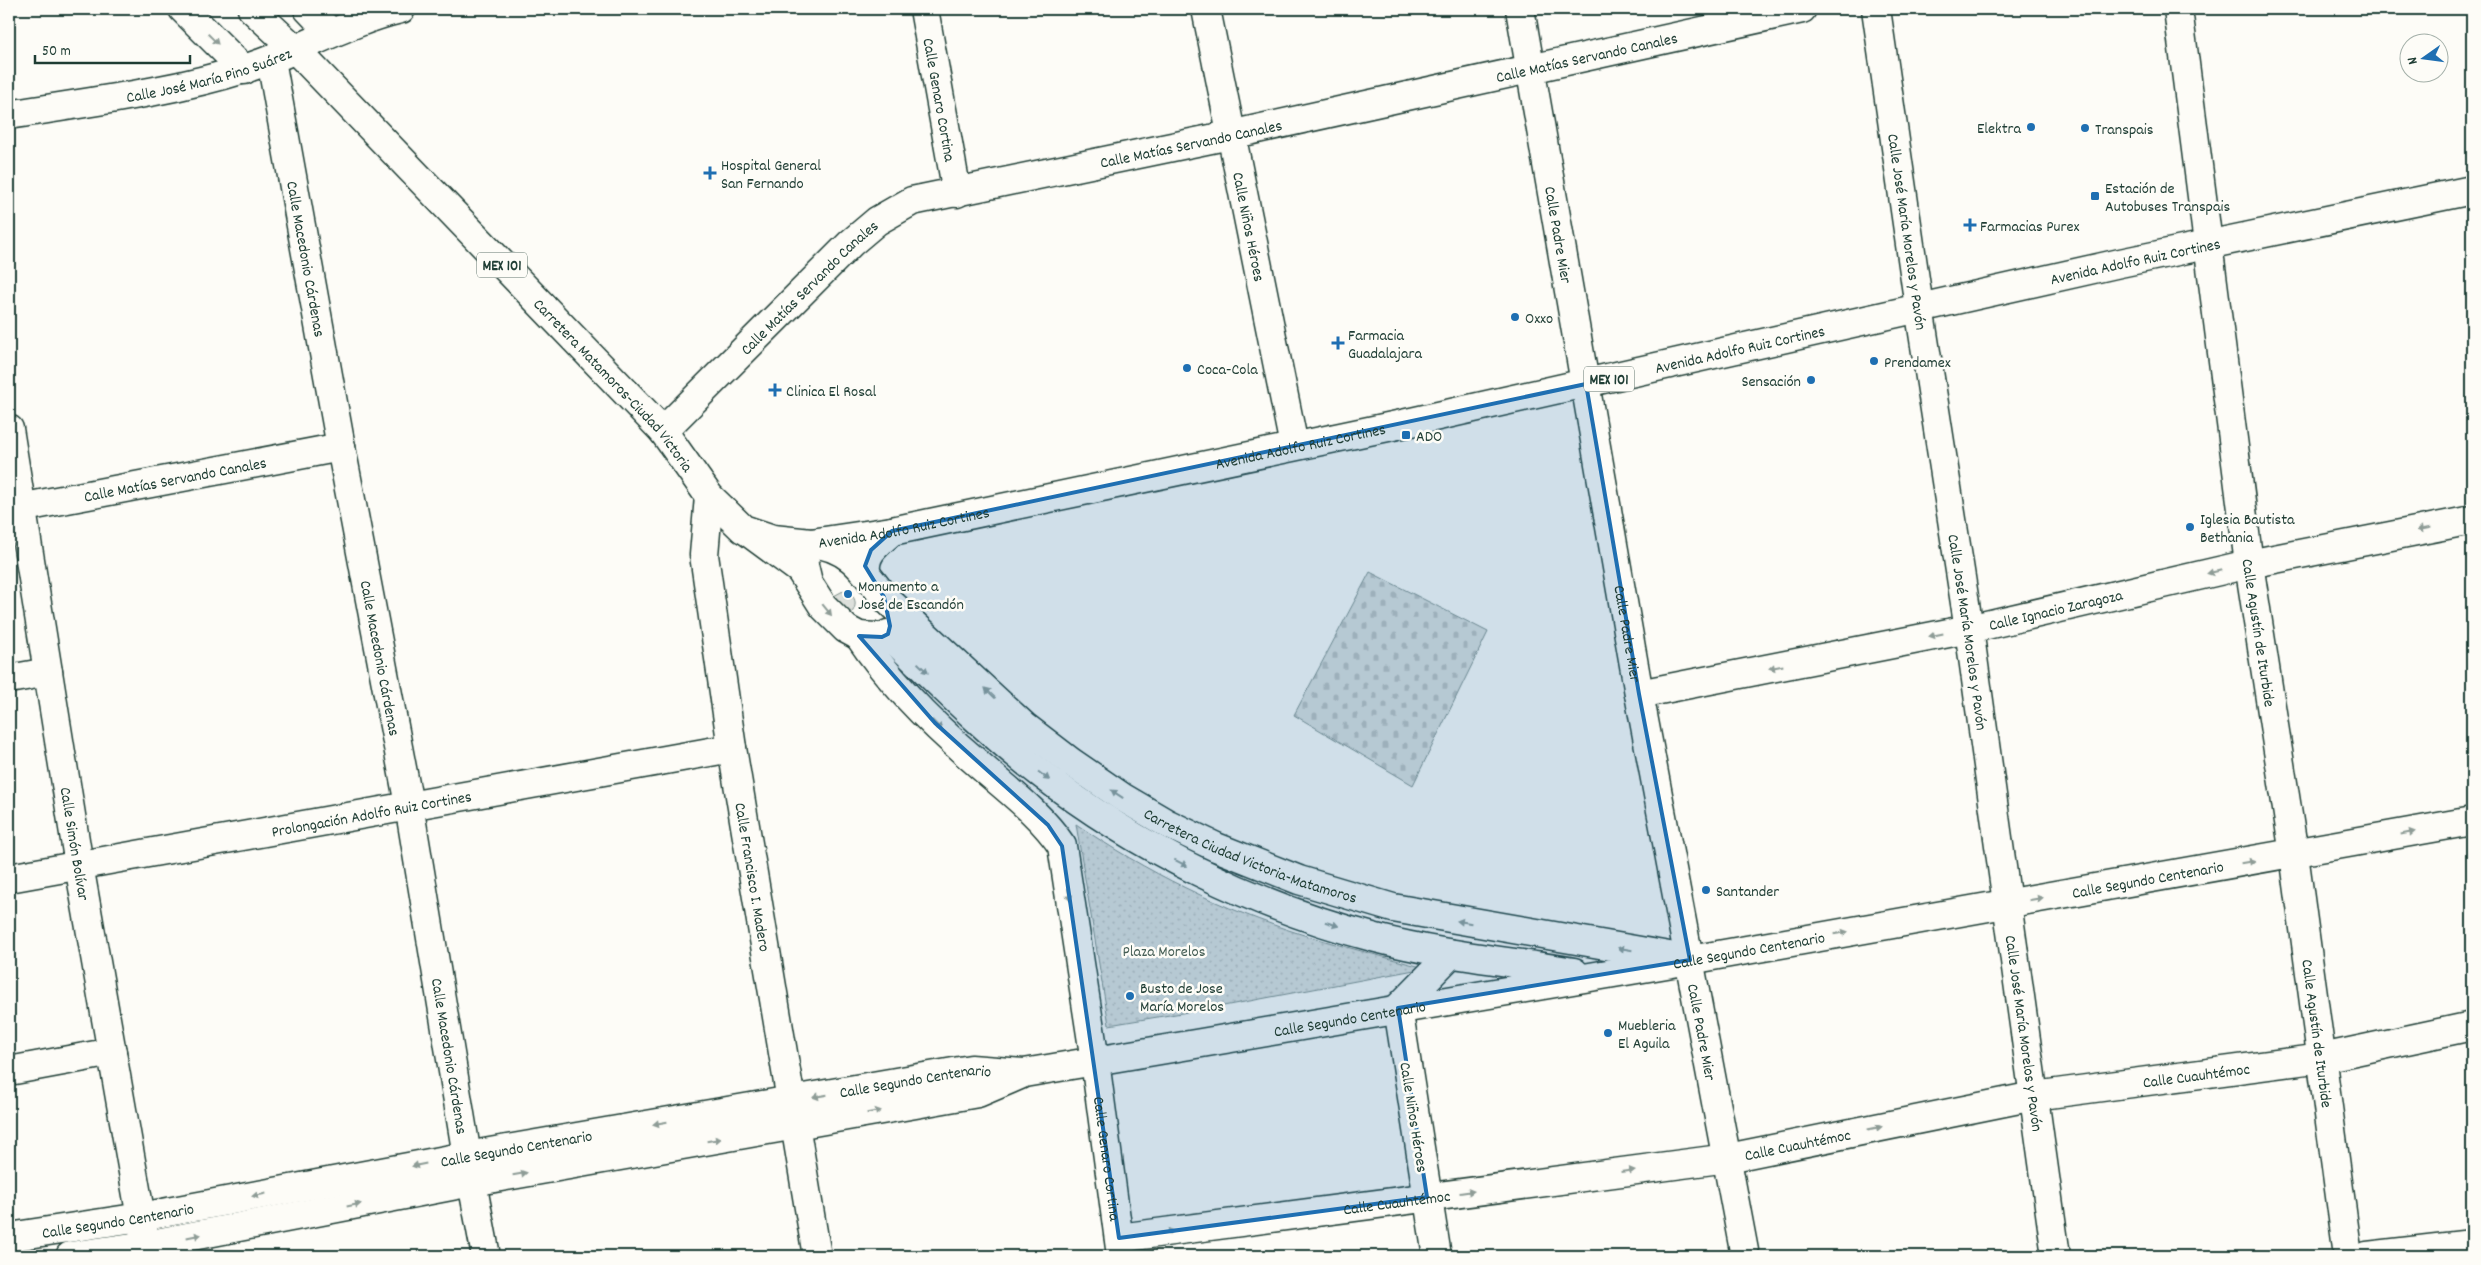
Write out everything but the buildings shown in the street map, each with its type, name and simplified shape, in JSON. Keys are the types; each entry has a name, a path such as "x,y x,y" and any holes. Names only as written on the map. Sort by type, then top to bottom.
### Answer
{"street":[{"path":"183,9 244,70"},
{"name":"Carretera Matamoros-Ciudad Victoria","path":"252,9 283,55 663,431 710,496 744,528"},
{"path":"308,9 330,33"},
{"name":"Calle José María Pino Suárez","path":"9,115 178,88 244,70 373,15 400,9"},
{"name":"Calle Genaro Cortina","path":"924,9 957,192"},
{"name":"Calle Niños Héroes","path":"1206,9 1294,446"},
{"name":"Calle Padre Mier","path":"1520,9 1638,694 1728,1158 1745,1256"},
{"name":"Calle Matías Servando Canales","path":"663,431 851,243 877,221 912,202 1230,135 1802,9"},
{"name":"Calle José María Morelos y Pavón","path":"1876,9 1918,307 1969,629 2056,1256"},
{"name":"Calle Agustín de Iturbide","path":"2178,9 2206,246 2249,564 2294,854 2348,1256"},
{"name":"Calle Macedonio Cárdenas","path":"283,55 341,447 409,805 467,1156 486,1256"},
{"name":"Avenida Adolfo Ruiz Cortines","path":"744,528 774,540 811,543 892,531 1586,384 1918,307 2472,190"},
{"name":"Calle Simón Bolívar","path":"9,429 15,508 48,672 79,865 147,1251"},
{"name":"Calle Matías Servando Canales","path":"15,508 341,447"},
{"name":"Calle Francisco I. Madero","path":"710,496 704,555 732,748 817,1256"},
{"name":"Calle Ignacio Zaragoza","path":"1638,694 1969,629 2249,564 2472,520"},
{"path":"744,528 800,570 833,618 859,636 875,638 888,634"},
{"path":"866,571 867,555 892,531"},
{"path":"808,582 803,561 811,543"},
{"name":"Carretera Ciudad Victoria-Matamoros","path":"811,543 840,550 854,559 866,571 884,597 1024,726 1070,762 1122,797 1168,824 1231,853 1299,880 1393,908 1690,960"},
{"name":"Carretera Ciudad Victoria-Matamoros","path":"884,597 890,620 888,634 980,722 1040,773 1096,814 1160,852 1220,882 1311,917 1374,938 1451,954 1597,976"},
{"name":"Calle Genaro Cortina","path":"859,636 871,654 935,723 973,760 1048,825 1062,846 1095,1061 1120,1247"},
{"path":"9,679 48,672"},
{"name":"Prolongación Adolfo Ruiz Cortines","path":"9,878 732,748"},
{"name":"Calle Segundo Centenario","path":"9,1237 141,1217 467,1156 794,1113 978,1093 1024,1073 1398,1008 1690,960 2472,821"},
{"path":"1220,882 1231,853"},
{"path":"1398,1008 1451,954"},
{"name":"Calle Niños Héroes","path":"1398,1008 1437,1256"},
{"name":"Calle Cuauhtémoc","path":"1120,1247 1427,1197 1728,1158 2034,1096 2322,1058 2472,1026"},
{"path":"9,1071 112,1052"},
{"name":"Calle Segundo Centenario","path":"70,1256 147,1251 794,1113"},
{"path":"2366,1256 2472,1244"}],"highlighted area":[{"path":"1586,384 1639,694 1690,960 1398,1008 1427,1197 1119,1238 1062,846 1048,825 935,723 865,645 859,636 882,637 888,634 890,626 884,597 865,566 871,550 892,531"}],"green space":[{"path":"1370,572 1488,632 1413,785 1294,715"},
{"path":"843,591 851,595 855,600 855,607 850,615 832,597"},
{"name":"Plaza Morelos","path":"1076,824 1158,874 1244,914 1304,935 1425,968 1218,1007 1109,1025"}],"place":[{"name":"Elektra","path":"2031,127"},
{"name":"Transpais","path":"2085,128"},
{"name":"Hospital General San Fernando","path":"710,173"},
{"name":"Estación de Autobuses Transpais","path":"2095,196"},
{"name":"Farmacias Purex","path":"1970,225"},
{"name":"Oxxo","path":"1515,317"},
{"name":"Farmacia Guadalajara","path":"1338,343"},
{"name":"Prendamex","path":"1874,361"},
{"name":"Coca-Cola","path":"1187,368"},
{"name":"Sensación","path":"1811,380"},
{"name":"Clinica El Rosal","path":"775,390"},
{"name":"ADO","path":"1406,435"},
{"name":"Iglesia Bautista Bethania","path":"2190,527"},
{"name":"Monumento a José de Escandón","path":"848,594"},
{"name":"Santander","path":"1706,890"},
{"name":"Busto de Jose María Morelos","path":"1130,996"},
{"name":"Muebleria El Aguila","path":"1608,1033"}]}
